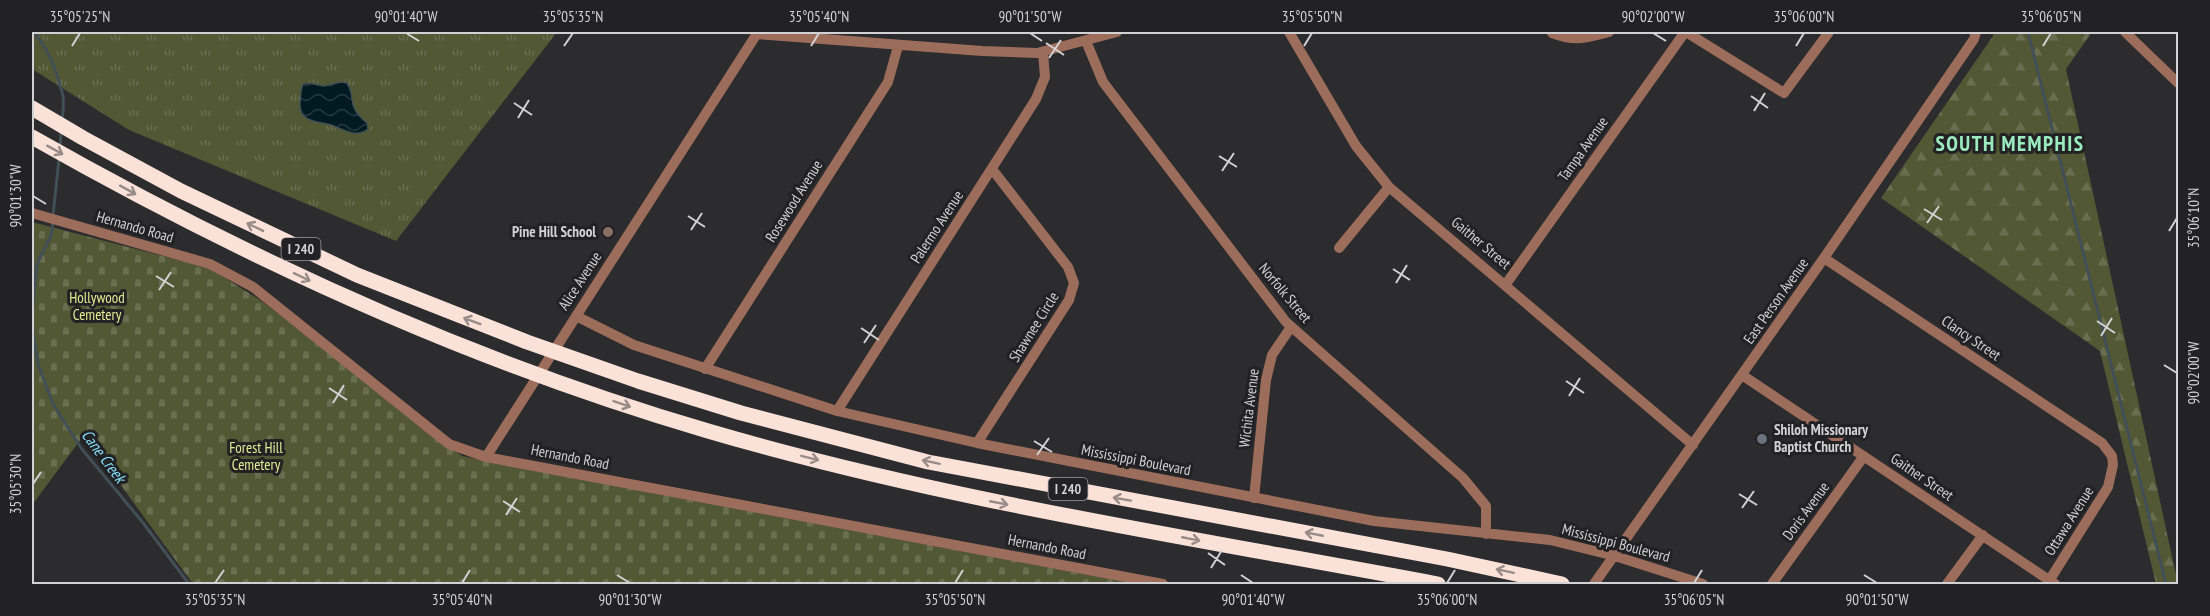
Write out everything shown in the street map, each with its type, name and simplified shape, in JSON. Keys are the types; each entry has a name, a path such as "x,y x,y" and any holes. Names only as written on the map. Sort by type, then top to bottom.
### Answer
{"highway":[{"name":"I 240","path":"36,110 83,138 181,190 294,246 430,305 527,342 741,413 928,462 1447,559 1562,585"},
{"name":"I 240","path":"33,137 172,214 326,288 476,352 710,432 936,490 1438,585"}],"street":[{"path":"758,33 898,46 1043,52 1117,32"},
{"name":"Gaither Street","path":"1289,32 1356,146 1389,186 1693,444"},
{"path":"1552,33 1580,40 1609,32"},
{"path":"1686,32 1784,93 1829,32"},
{"name":"Tampa Avenue","path":"1506,284 1686,32"},
{"name":"East Person Avenue","path":"1594,585 1824,258 1974,39 1976,32"},
{"path":"2125,32 2178,83"},
{"name":"Alice Avenue","path":"486,457 758,33"},
{"name":"Norfolk Street","path":"1086,41 1103,82 1286,322 1463,478 1486,506 1486,534"},
{"name":"Rosewood Avenue","path":"705,369 888,82 898,46"},
{"name":"Palermo Avenue","path":"837,411 992,169 1041,88 1045,77 1043,52"},
{"name":"Shawnee Circle","path":"977,443 1069,300 1074,283 1068,267 992,169"},
{"path":"1339,248 1389,186"},
{"name":"Hernando Road","path":"32,214 210,264 253,287 449,444 486,457 1163,585"},
{"name":"Clancy Street","path":"1824,258 2102,443"},
{"name":"Mississippi Boulevard","path":"576,316 634,345 837,411 977,443 1374,521 1550,540 1615,556 1703,585"},
{"name":"Wichita Avenue","path":"1254,498 1266,380 1272,355 1291,327"},
{"name":"Gaither Street","path":"1742,375 2052,583"},
{"name":"Ottawa Avenue","path":"2052,583 2108,487 2113,465 2112,456 2102,443"},
{"name":"Doris Avenue","path":"1772,585 1864,456"},
{"path":"1947,585 1983,535"}],"green space":[{"path":"32,32 557,32 396,241 129,130 32,69"},
{"path":"1993,32 2092,32 2066,69 2178,584 2156,584 2100,351 1881,198 1993,36"},
{"name":"Forest Hill Cemetery","path":"32,222 209,268 263,302 462,456 1137,584 193,584 84,435 32,505"}],"water":[{"path":"347,83 356,111 367,123 368,129 363,132 354,133 310,120 301,110 303,84 324,86"}],"waterway":[{"name":"Cane Creek","path":"33,32 48,53 58,80 63,99 62,120"},
{"path":"2028,32 2166,584"},
{"name":"Cane Creek","path":"60,147 61,132"},
{"name":"Cane Creek","path":"53,215 59,159"},
{"name":"Cane Creek","path":"32,316 37,264 51,236 53,222"},
{"name":"Cane Creek","path":"32,326 38,364 53,404 81,448 144,524 189,584"}],"place":[{"name":"Pine Hill School","path":"608,232"},
{"name":"Shiloh Missionary Baptist Church","path":"1762,439"}],"district":[{"name":"SOUTH MEMPHIS","path":"2010,144"}],"park label":[{"name":"Hollywood Cemetery","path":"97,306"}]}
